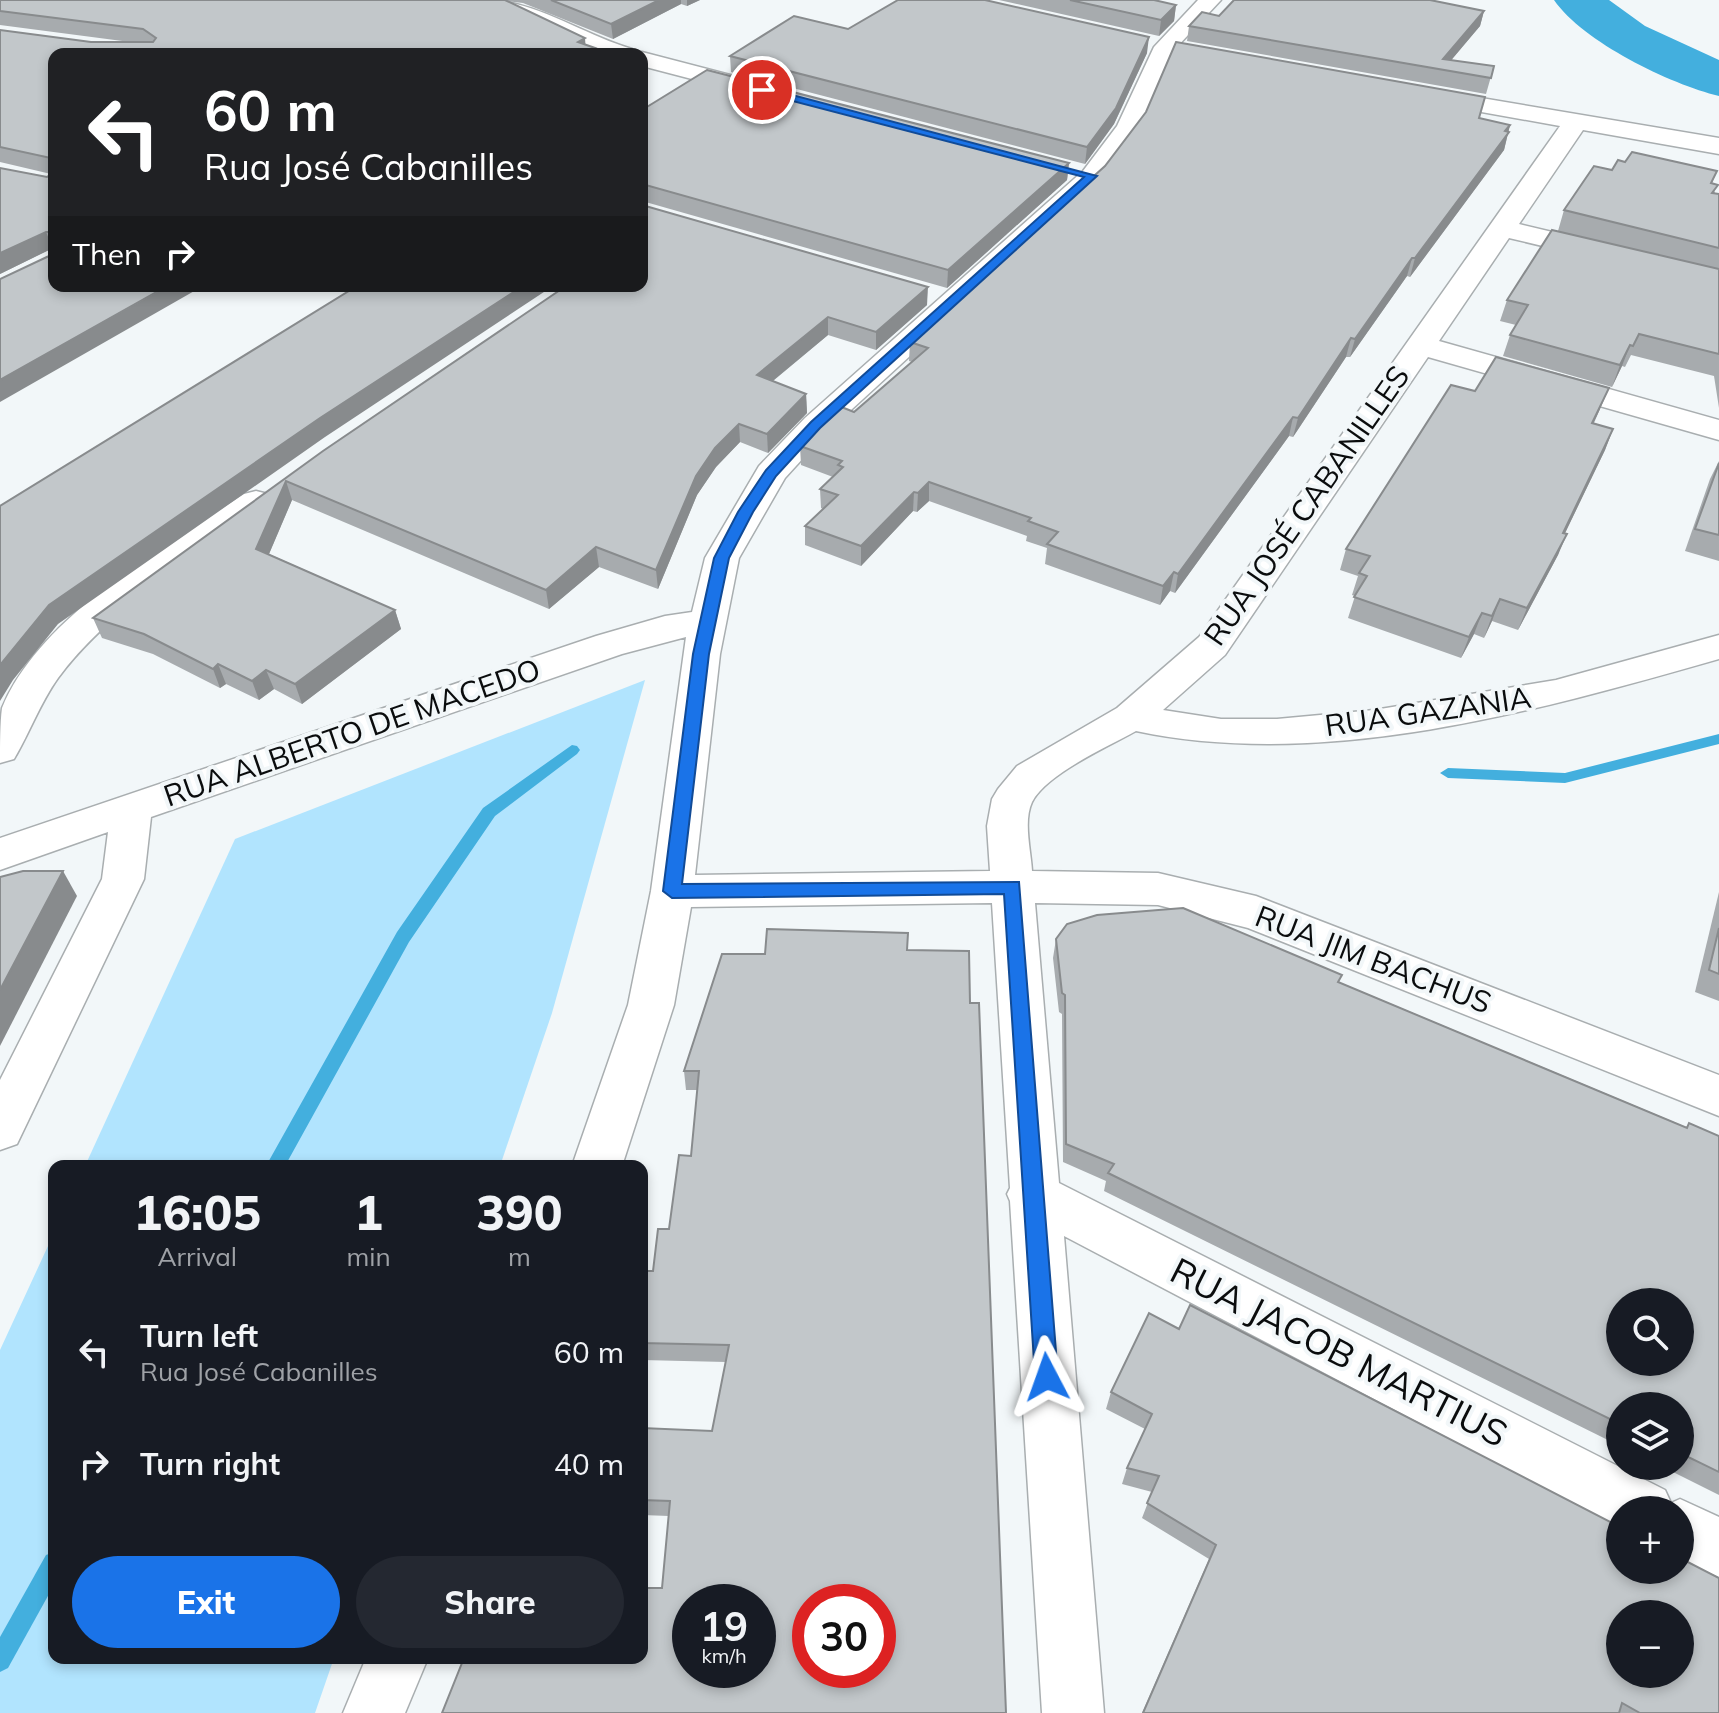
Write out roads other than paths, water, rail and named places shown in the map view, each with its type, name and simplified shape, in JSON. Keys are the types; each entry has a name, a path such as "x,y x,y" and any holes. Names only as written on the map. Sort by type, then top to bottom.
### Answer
{"street":[{"path":"495,0 604,48"},
{"path":"599,1160 616,1118 651,1005 672,891 707,622 722,558 771,473 816,425 937,297 1129,127 1152,69 1165,47 1210,0"},
{"path":"648,61 777,94"},
{"path":"1409,93 1719,146"},
{"name":"RUA JOSÉ CABANILLES","path":"1073,1713 1032,1194 1008,826 1012,799 1031,776 1065,753 1131,717 1212,646 1575,123"},
{"path":"1503,228 1626,259"},
{"path":"1419,345 1719,430"},
{"path":"0,749 30,689 60,650 109,608 278,485"},
{"name":"RUA ALBERTO DE MACEDO","path":"0,854 609,645 665,628 707,622"},
{"name":"RUA GAZANIA","path":"1131,717 1221,732 1277,732 1374,723 1556,693 1719,647"},
{"path":"0,1129 123,879 132,809"},
{"path":"672,891 1012,887"},
{"name":"RUA JIM BACHUS","path":"1012,887 1158,889 1256,913 1719,1096"},
{"name":"RUA JACOB MARTIUS","path":"1032,1194 1618,1496"},
{"path":"1694,1535 1719,1548"},
{"path":"374,1713 394,1664"}],"waterway":[{"path":"1578,0 1627,37 1719,80"},
{"path":"1448,773 1565,778 1719,739"},
{"path":"278,1160 403,937 489,812 572,750"},
{"path":"0,1660 48,1574"}]}
